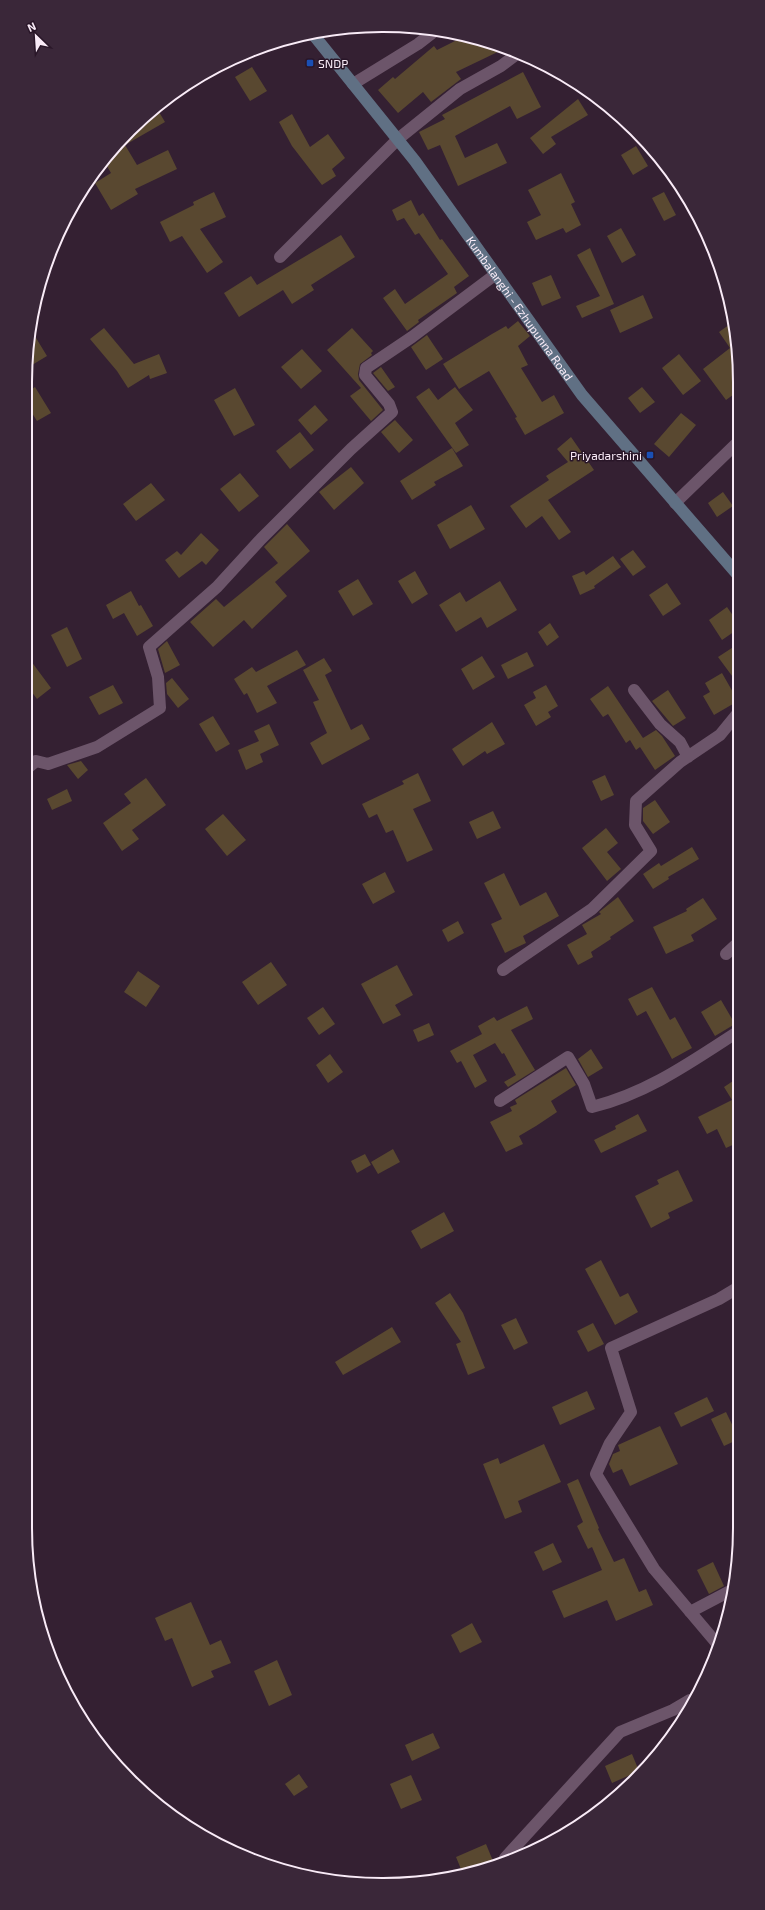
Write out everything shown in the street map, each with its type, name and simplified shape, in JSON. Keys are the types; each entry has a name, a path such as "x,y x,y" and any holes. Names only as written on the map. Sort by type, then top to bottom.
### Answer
{"main road":[{"name":"Kumbalanghi - Ezhupunna Road","path":"316,39 415,161 582,395 733,570"}],"street":[{"path":"353,84 418,44 429,35"},
{"path":"280,257 398,139 460,89 501,66 513,57"},
{"path":"32,764 36,761 48,764 96,747 160,708 158,677 149,647 217,587 261,539 351,449 392,412 389,404 365,375 366,368 412,337 496,274"},
{"path":"675,503 733,447"},
{"path":"634,690 660,724 680,742 688,757"},
{"path":"503,970 592,908 651,851 635,825 636,801 688,757 720,735 733,719"},
{"path":"726,954 733,948"},
{"path":"500,1101 568,1057 584,1084 592,1107 617,1100 664,1079 733,1035"},
{"path":"714,1640 654,1569 596,1474 610,1443 631,1412 611,1348 719,1299 733,1291"},
{"path":"690,1612 727,1592"},
{"path":"509,1854 620,1732 673,1710 687,1702"}],"building":[{"path":"456,40 498,52 456,72 461,79 431,102 423,92 398,113 378,90 393,77 395,79 434,46 437,50"},
{"path":"252,67 267,91 250,101 235,77"},
{"path":"523,72 541,107 517,119 510,106 455,136 465,158 497,143 507,163 458,186 440,145 428,150 419,132 445,119 442,115"},
{"path":"578,99 588,115 551,137 556,144 543,154 530,138"},
{"path":"159,112 165,122 125,145"},
{"path":"292,114 310,147 328,134 345,158 332,169 336,176 322,185 292,146 279,122"},
{"path":"125,145 137,165 168,150 177,169 135,189 138,194 111,210 95,183 111,173 107,166"},
{"path":"636,146 648,166 633,175 621,155"},
{"path":"561,173 575,202 571,204 581,225 566,233 563,228 536,240 527,222 541,215 528,190"},
{"path":"214,192 226,217 200,229 223,262 207,273 182,236 170,242 160,222 194,205 193,202"},
{"path":"664,192 676,215 664,221 652,198"},
{"path":"411,200 419,216 423,213 440,240 442,239 469,276 454,287 457,293 418,320 419,322 407,331 383,298 395,289 405,304 448,274 419,233 415,235 404,218 397,221 392,210"},
{"path":"621,228 636,255 622,263 607,236"},
{"path":"341,235 355,257 311,285 314,290 292,304 283,290 239,317 224,293 251,276 257,285"},
{"path":"590,248 614,304 582,318 576,306 600,296 577,255"},
{"path":"551,275 561,298 542,306 532,283"},
{"path":"643,295 653,318 620,333 610,310"},
{"path":"518,321 530,336 518,346 528,365 521,368 542,402 554,395 564,413 525,435 515,418 517,417 489,371 459,389 443,364 506,326 508,329"},
{"path":"728,326 732,360 733,395 726,400 703,369 730,348 719,332"},
{"path":"104,328 134,364 159,354 167,373 150,379 149,375 128,388 117,371 90,339"},
{"path":"352,328 373,351 371,353 372,355 360,364 358,374 359,380 383,410 371,421 350,396 361,388 327,350"},
{"path":"427,335 443,359 426,370 411,347"},
{"path":"35,336 47,356 33,365"},
{"path":"302,349 322,371 301,389 281,367"},
{"path":"679,354 701,381 683,395 662,368"},
{"path":"381,367 395,387 388,391 373,373"},
{"path":"35,387 51,413 37,421 32,413 32,389"},
{"path":"455,387 473,410 455,423 469,445 456,453 416,397 429,388 438,400"},
{"path":"642,387 655,402 640,413 628,398"},
{"path":"235,388 255,425 234,436 214,400"},
{"path":"315,405 328,420 311,435 298,420"},
{"path":"681,413 696,425 669,457 654,444"},
{"path":"395,420 413,440 399,453 381,432"},
{"path":"300,432 314,450 290,469 276,451"},
{"path":"571,437 594,470 548,500 571,532 559,540 542,516 526,528 510,506 549,480 546,476 568,462 557,449"},
{"path":"452,448 463,466 434,482 436,485 412,500 400,481"},
{"path":"351,467 364,483 334,510 319,492"},
{"path":"240,473 259,496 239,512 220,489"},
{"path":"151,483 165,500 136,521 123,504"},
{"path":"723,492 733,506 717,517 708,503"},
{"path":"471,505 485,529 450,549 437,525"},
{"path":"287,524 310,551 275,582 287,596 252,629 244,620 213,647 190,622 216,599 224,607 278,563 264,547"},
{"path":"201,533 219,550 206,565 202,561 179,578 165,560 177,551 181,555"},
{"path":"633,550 646,567 633,576 620,559"},
{"path":"613,556 621,567 594,586 595,588 580,595 572,576 584,571 586,575"},
{"path":"415,571 428,594 412,604 398,581"},
{"path":"358,579 373,604 353,616 338,591"},
{"path":"500,581 517,610 487,628 481,617 456,632 439,605 460,592 466,602"},
{"path":"667,583 681,604 663,616 649,595"},
{"path":"131,591 139,606 141,605 153,626 137,636 124,613 113,619 106,605"},
{"path":"727,607 733,616 733,632 722,640 709,620"},
{"path":"550,623 559,637 547,646 538,632"},
{"path":"67,627 82,659 67,667 51,635"},
{"path":"167,641 180,665 165,673 158,649"},
{"path":"733,647 733,677 718,657"},
{"path":"297,650 306,665 267,686 277,703 257,713 247,693 244,695 234,679 252,667 256,672"},
{"path":"527,652 534,666 508,679 501,665"},
{"path":"482,656 495,677 473,690 461,669"},
{"path":"324,658 332,671 325,675 351,730 362,724 370,739 322,765 310,743 327,733 313,702 319,700 303,670"},
{"path":"32,662 51,688 37,699 32,692"},
{"path":"722,673 733,692 733,704 714,715 703,696 710,692 705,683"},
{"path":"172,678 189,699 178,708 167,694 166,683"},
{"path":"113,685 123,703 99,715 89,697"},
{"path":"546,685 558,706 548,712 551,717 536,726 524,705 536,698 533,692"},
{"path":"608,686 643,738 656,730 662,736 675,756 655,770 640,747 636,750 630,740 626,743 608,714 603,717 590,699"},
{"path":"668,690 686,718 673,726 652,701"},
{"path":"213,716 230,744 216,752 199,724"},
{"path":"492,722 505,744 487,754 485,751 463,766 452,749"},
{"path":"269,724 279,745 260,754 263,762 246,770 238,750 259,741 254,731"},
{"path":"81,761 88,770 78,779 67,765"},
{"path":"418,773 431,801 413,809 433,850 407,862 393,830 386,833 377,814 369,818 362,804 404,784 402,781"},
{"path":"605,775 614,795 601,801 592,781"},
{"path":"146,778 166,805 132,830 139,839 122,851 103,823 131,803 124,794"},
{"path":"67,789 72,801 52,810 47,799"},
{"path":"655,800 670,822 653,834 643,821 643,808"},
{"path":"493,811 501,828 477,839 469,822"},
{"path":"223,814 246,840 227,856 205,829"},
{"path":"606,828 618,843 607,852 621,869 607,881 582,848"},
{"path":"692,847 699,859 668,877 669,879 653,889 643,874 659,863 661,866"},
{"path":"385,872 395,892 373,904 362,884"},
{"path":"504,873 520,906 546,892 559,916 523,936 526,943 505,953 491,924 502,919 484,883"},
{"path":"618,897 634,921 591,952 593,957 578,965 567,945 587,934 582,925 601,914 599,912"},
{"path":"703,898 717,919 691,935 694,941 666,954 653,927 687,911 686,909"},
{"path":"458,921 464,933 448,942 442,930"},
{"path":"271,962 287,985 258,1005 242,982"},
{"path":"397,965 413,995 395,1005 401,1015 383,1024 361,984"},
{"path":"138,971 160,986 146,1007 124,992"},
{"path":"652,987 670,1020 675,1017 692,1048 672,1059 646,1011 637,1016 628,999"},
{"path":"721,1000 733,1021 733,1025 715,1036 701,1012"},
{"path":"527,1006 533,1019 511,1030 535,1070 508,1087 504,1082 516,1075 504,1053 502,1054 495,1043 473,1055 487,1081 475,1088 461,1061 457,1063 450,1051 482,1034 478,1026 494,1017 497,1021"},
{"path":"323,1007 335,1024 319,1035 307,1018"},
{"path":"429,1023 434,1035 418,1042 413,1030"},
{"path":"591,1049 603,1068 588,1077 578,1059"},
{"path":"330,1054 343,1072 328,1083 316,1065"},
{"path":"566,1068 576,1085 551,1101 557,1112 519,1136 523,1144 506,1152 490,1122 512,1111 510,1107 517,1104 515,1100"},
{"path":"733,1081 733,1145 726,1148 717,1129 707,1134 698,1117 732,1100 724,1087"},
{"path":"638,1114 647,1131 601,1153 594,1140 616,1129 615,1126"},
{"path":"393,1149 400,1162 378,1174 371,1162"},
{"path":"365,1154 371,1165 357,1173 351,1161"},
{"path":"678,1170 693,1201 668,1213 670,1218 651,1228 635,1196 659,1184 657,1180"},
{"path":"444,1212 454,1231 421,1249 411,1231"},
{"path":"601,1260 620,1297 628,1293 638,1312 615,1325 585,1269"},
{"path":"450,1293 463,1313 485,1368 468,1375 456,1344 461,1342 435,1303"},
{"path":"516,1318 528,1343 514,1350 501,1325"},
{"path":"593,1323 604,1344 588,1352 577,1331"},
{"path":"392,1327 401,1342 343,1375 335,1362"},
{"path":"587,1391 595,1409 560,1425 552,1407"},
{"path":"707,1397 714,1411 681,1427 674,1413"},
{"path":"726,1412 733,1427 733,1442 724,1446 711,1419"},
{"path":"660,1426 678,1464 630,1486 622,1469 613,1473 609,1464 613,1454 620,1451 618,1445"},
{"path":"544,1444 561,1482 518,1501 522,1512 505,1519 483,1464 498,1458 500,1464"},
{"path":"578,1479 599,1528 598,1529 614,1562 624,1558 639,1592 646,1589 653,1605 616,1621 607,1600 564,1618 552,1591 602,1570 592,1547 588,1549 577,1526 583,1522 567,1484"},
{"path":"553,1543 562,1562 543,1571 534,1552"},
{"path":"713,1562 724,1586 709,1594 697,1570"},
{"path":"191,1602 210,1645 221,1640 231,1663 211,1671 214,1677 192,1687 172,1638 165,1641 155,1618"},
{"path":"472,1623 482,1642 460,1653 451,1635"},
{"path":"277,1660 292,1695 269,1706 254,1671"},
{"path":"433,1733 440,1748 412,1761 405,1745"},
{"path":"632,1754 638,1767 630,1775 612,1783 605,1766"},
{"path":"299,1774 308,1787 294,1796 285,1784"},
{"path":"411,1775 422,1800 401,1809 390,1784"},
{"path":"486,1844 493,1860 461,1869 456,1857"}],"place":[{"name":"SNDP","path":"310,63"},
{"name":"Priyadarshini","path":"650,455"}]}
